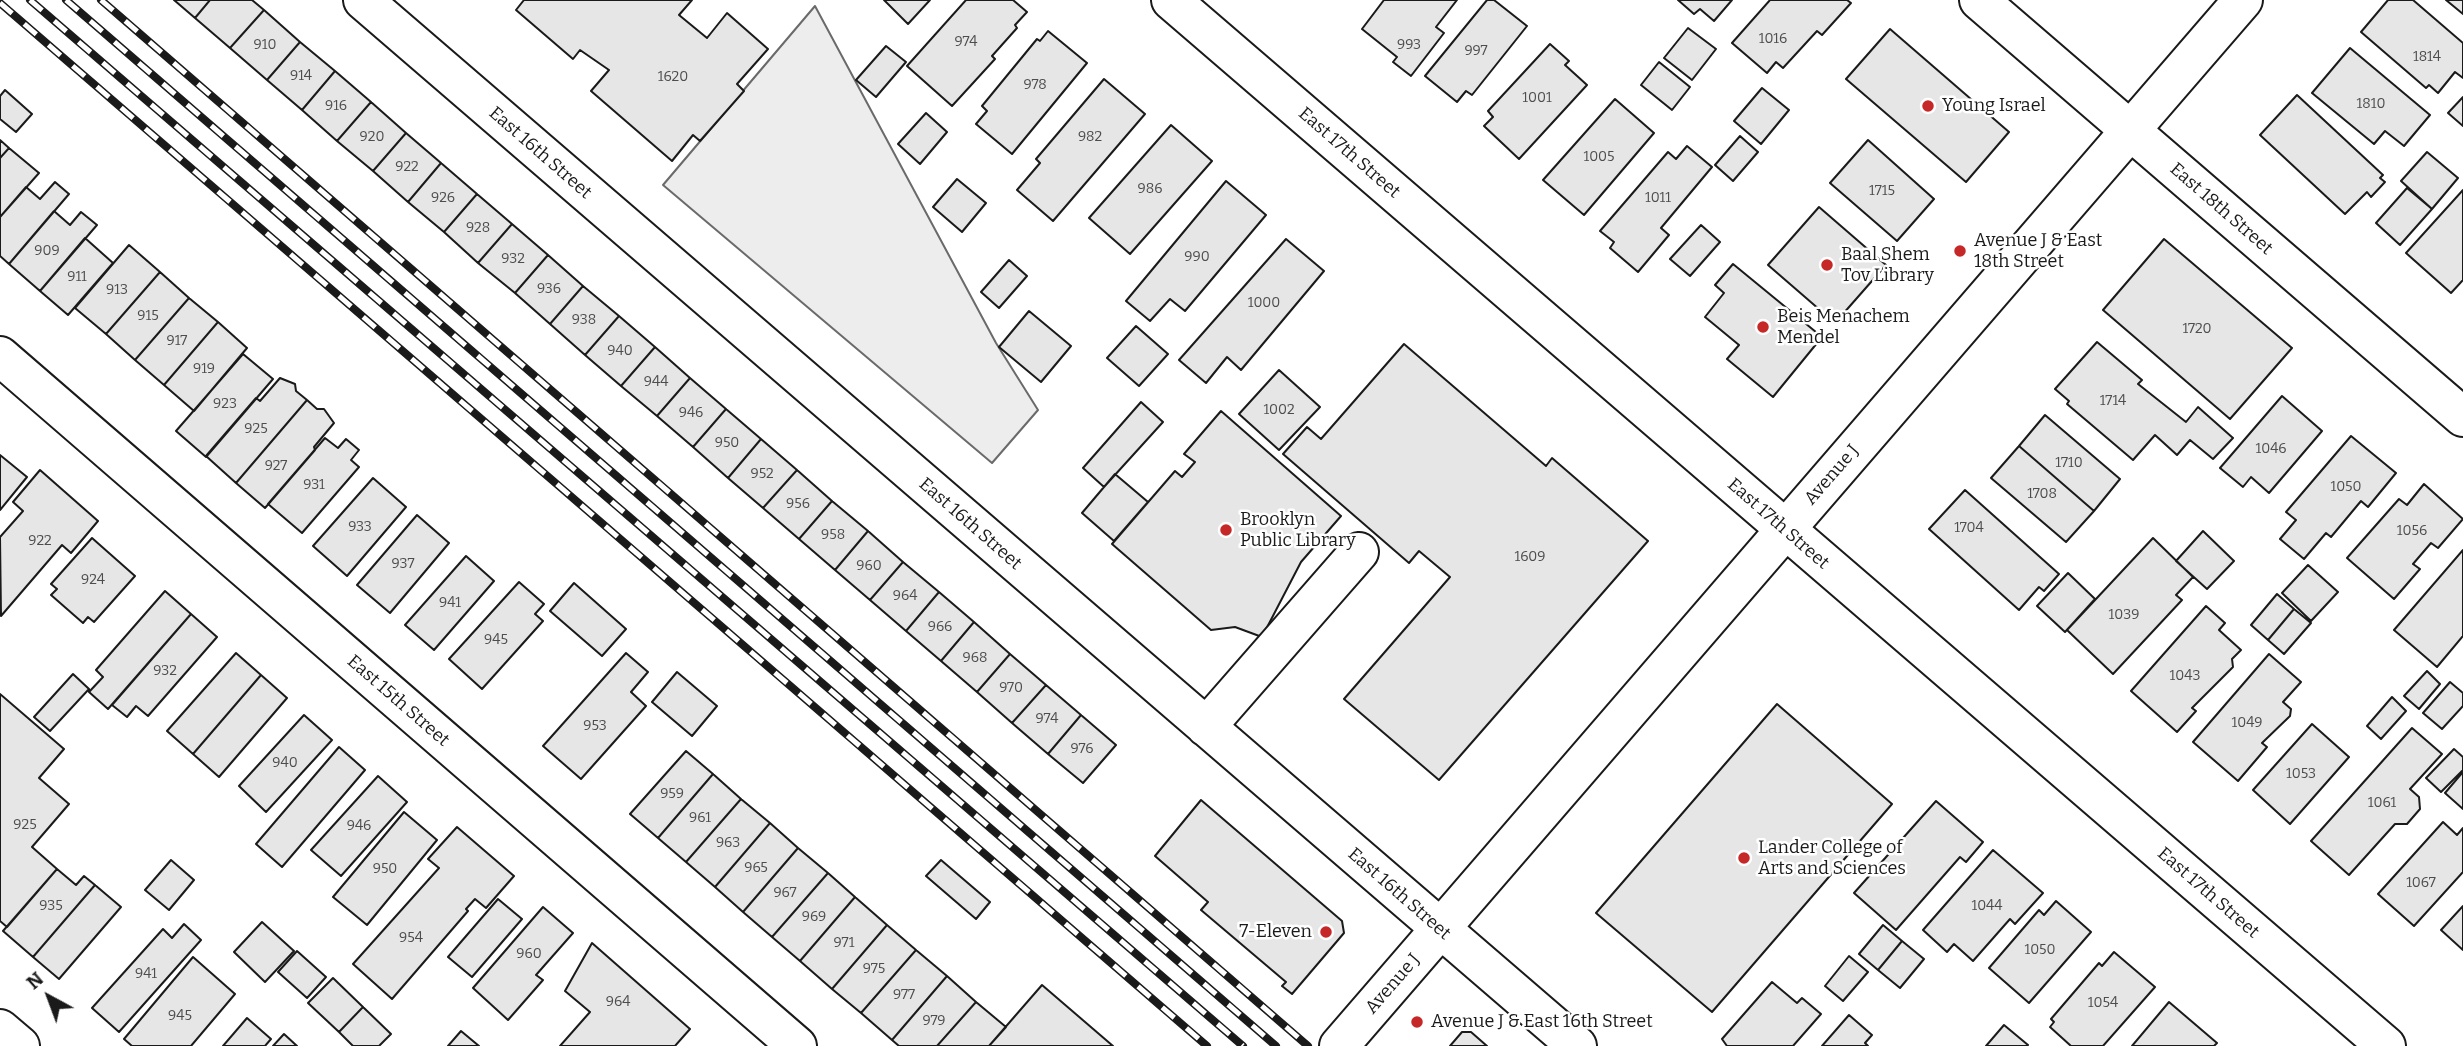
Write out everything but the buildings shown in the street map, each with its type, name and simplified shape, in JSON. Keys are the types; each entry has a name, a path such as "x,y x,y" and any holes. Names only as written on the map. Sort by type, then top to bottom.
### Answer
{"street":[{"name":"East 16th Street","path":"363,0 1577,1046"},
{"name":"East 17th Street","path":"1171,0 2386,1046"},
{"name":"East 18th Street","path":"1979,0 2463,418"},
{"name":"Avenue J","path":"1339,1046 2243,0"},
{"name":"East 15th Street","path":"0,356 797,1046"},
{"path":"1206,727 1359,552"},
{"path":"0,1029 20,1046"}],"shaded area":[{"path":"815,6 996,343 1038,410 992,463 663,185"}],"railway":[{"path":"30,0 1243,1046"},
{"path":"66,0 1276,1046"},
{"path":"101,0 1308,1046"},
{"path":"0,3 1207,1046"}],"place":[{"name":"Young Israel","path":"1928,106"},
{"name":"Avenue J & East 18th Street","path":"1960,251"},
{"name":"Baal Shem Tov Library","path":"1827,265"},
{"name":"Beis Menachem Mendel","path":"1763,327"},
{"name":"Brooklyn Public Library","path":"1226,530"},
{"name":"Lander College of Arts and Sciences","path":"1744,858"},
{"name":"7-Eleven","path":"1326,932"},
{"name":"Avenue J & East 16th Street","path":"1417,1022"}]}
